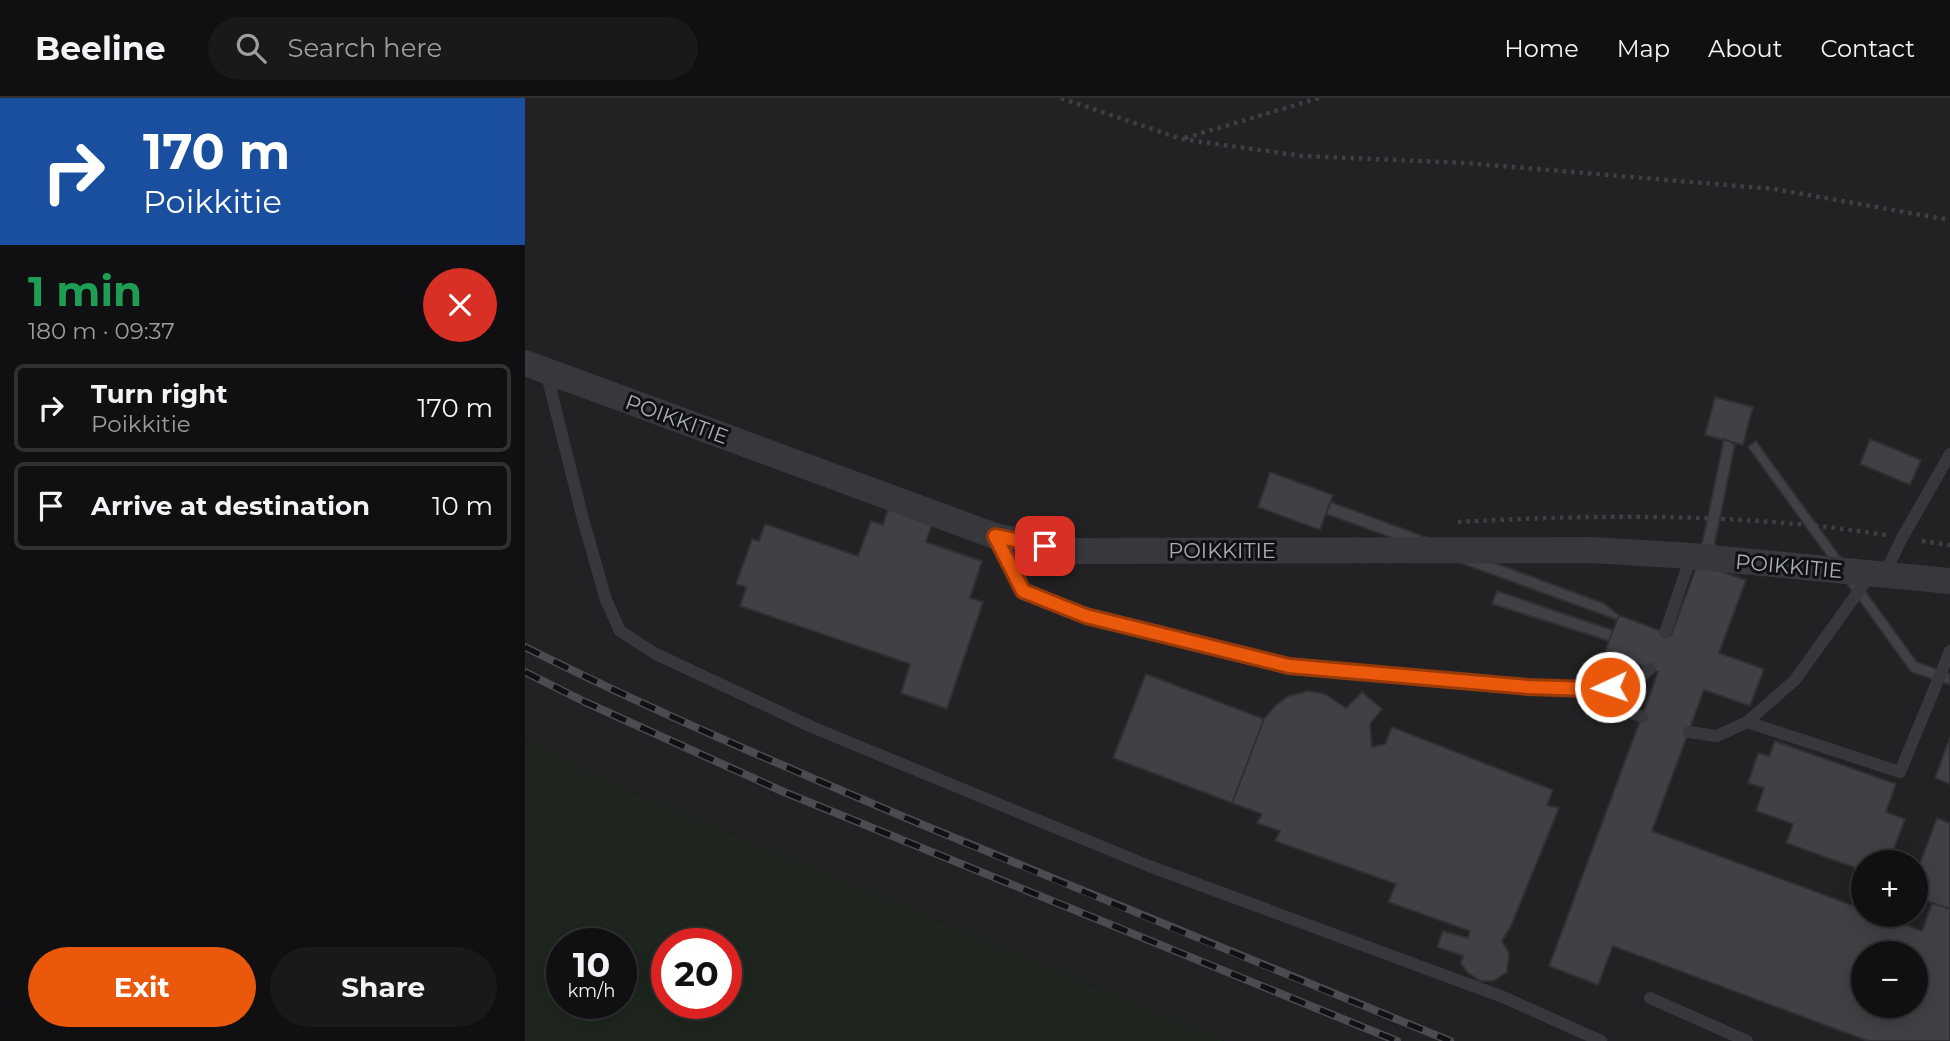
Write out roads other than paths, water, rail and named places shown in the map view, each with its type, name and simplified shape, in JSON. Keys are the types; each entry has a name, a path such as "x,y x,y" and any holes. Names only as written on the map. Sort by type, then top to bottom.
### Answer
{"street":[{"name":"POIKKITIE","path":"535,367 995,536 1069,551 1592,550 1691,556 1950,582"}],"lane":[{"path":"535,367 606,600 619,631 656,654 825,732 1149,866 1503,997 1601,1041"},
{"path":"1689,732 1717,736 1747,722 1795,680 1878,574 1950,454"},
{"path":"995,536 1023,591 1086,616 1289,666 1569,689 1630,684 1650,669"},
{"path":"1665,633 1691,556"},
{"path":"1747,722 1900,772 1950,651"},
{"path":"1569,689 1642,716"},
{"path":"1650,998 1747,1041"}],"railway":[{"path":"525,647 668,715 814,779 1450,1041"},
{"path":"525,672 784,792 1397,1041"}]}
